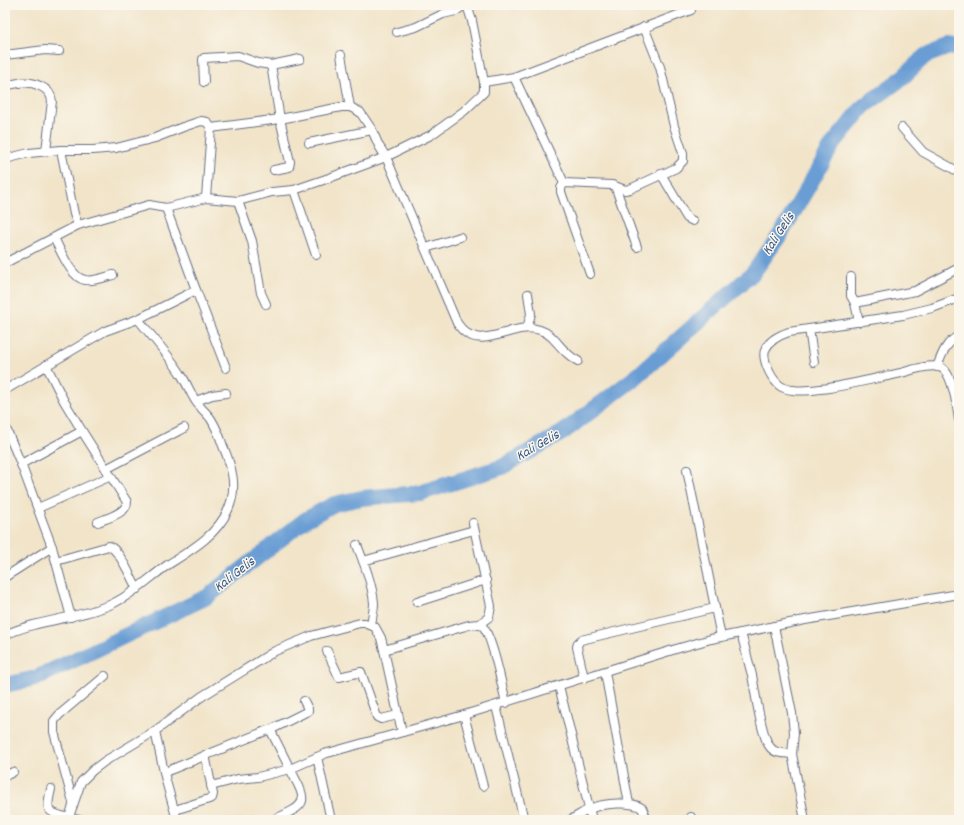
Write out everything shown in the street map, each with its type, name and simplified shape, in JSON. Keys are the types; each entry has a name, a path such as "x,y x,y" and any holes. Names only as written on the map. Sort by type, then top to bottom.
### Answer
{"street":[{"path":"397,32 416,27 443,14 456,11 464,5"},
{"path":"5,263 78,225 149,204 166,208 206,198 238,201 272,192 294,190 386,157 431,135 464,111 484,92 484,82 468,5"},
{"path":"484,82 514,78 690,10"},
{"path":"564,183 615,186 625,190 662,174 681,164 683,161 683,153 674,126 660,67 644,28"},
{"path":"5,55 45,50 59,52"},
{"path":"342,55 350,107"},
{"path":"204,82 204,58 238,56 258,63 271,65 300,59"},
{"path":"271,65 290,166 274,170"},
{"path":"514,78 564,183"},
{"path":"5,86 30,82 46,89 50,94 52,101 46,151"},
{"path":"211,128 280,119 341,107 350,107 360,112 372,130 386,157 457,323 462,329 467,334 485,339 527,328 540,330 550,335 567,353 578,361"},
{"path":"5,159 46,151 116,148 155,138 183,126 201,121 208,122 211,128 206,198"},
{"path":"902,128 923,152 959,172"},
{"path":"309,143 372,130"},
{"path":"61,150 74,214 78,225"},
{"path":"662,174 687,218 693,221"},
{"path":"564,183 561,188 561,192 590,274"},
{"path":"615,186 637,247"},
{"path":"294,190 316,255"},
{"path":"238,201 252,240 261,293 266,304"},
{"path":"166,208 226,368"},
{"path":"426,248 460,237"},
{"path":"54,238 67,264 81,279 88,280 113,275"},
{"path":"855,304 915,291 959,268"},
{"path":"851,276 851,296 855,304 859,322"},
{"path":"5,390 105,331 138,319 196,290"},
{"path":"527,328 531,314 528,294"},
{"path":"959,298 932,308 903,315 796,330 780,335 769,344 765,349 764,355 772,376 777,384 784,388 793,390 813,390 856,383 919,368 937,367 943,369 947,373 955,386 959,420"},
{"path":"5,635 41,623 86,613 112,604 137,589 192,549 219,525 228,511 234,495 234,482 231,465 220,438 211,419 196,402 182,376 138,319"},
{"path":"809,329 814,362"},
{"path":"937,367 946,346 959,336"},
{"path":"46,365 82,432 126,499 127,505 122,510 98,522"},
{"path":"196,402 226,393"},
{"path":"5,426 52,547 71,617"},
{"path":"106,469 184,428"},
{"path":"21,464 82,432"},
{"path":"687,470 721,637"},
{"path":"38,508 111,476"},
{"path":"363,561 473,526 486,580 491,613 488,618 478,625"},
{"path":"357,545 363,561 373,599 374,608 371,625"},
{"path":"56,561 109,546 112,547 121,559 137,589"},
{"path":"5,577 52,547"},
{"path":"417,602 486,580"},
{"path":"211,786 290,769 340,749 496,706 676,649 721,637 854,611 959,594"},
{"path":"584,678 577,651 578,643 581,640 715,608"},
{"path":"68,819 81,782 88,774 105,761 155,730 201,697 275,652 294,642 336,629 360,623 375,627 384,650 402,732"},
{"path":"384,650 462,627 478,625 483,626 490,640 506,703"},
{"path":"774,626 790,698 794,726 792,754 805,820"},
{"path":"741,633 752,675 763,729 768,744 777,752 792,754"},
{"path":"327,651 337,676 340,677 360,672 377,717 381,719 398,715"},
{"path":"605,672 629,804"},
{"path":"73,803 54,732 54,721 105,676"},
{"path":"559,686 592,820"},
{"path":"165,772 270,730 308,711 304,701"},
{"path":"496,706 524,820"},
{"path":"464,715 483,786"},
{"path":"155,730 177,820"},
{"path":"270,730 273,733 290,769 301,795 302,803 290,813 273,820"},
{"path":"175,810 212,798 213,794 205,756"},
{"path":"317,757 331,820"},
{"path":"5,776 13,772"},
{"path":"51,789 50,810 68,819 79,820"},
{"path":"570,820 590,808 606,805 629,804 642,808 647,820"}],"waterway":[{"name":"Kali Gelis","path":"5,685 36,678 207,597 305,520 334,504 362,498 420,493 502,467 562,433 636,377 753,273 782,232 833,144 864,106 901,79 925,56 949,47 959,49"}]}
